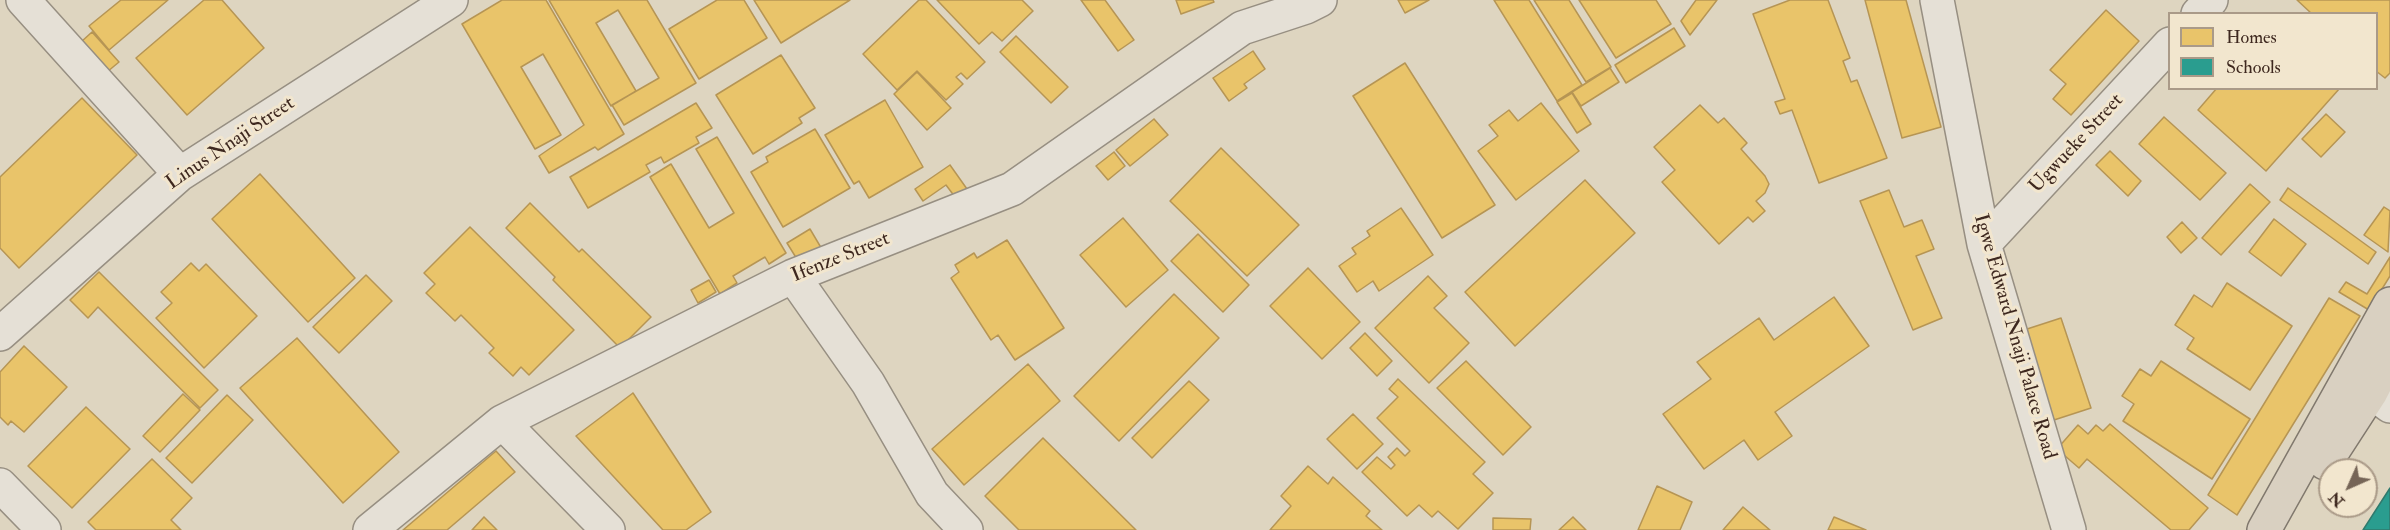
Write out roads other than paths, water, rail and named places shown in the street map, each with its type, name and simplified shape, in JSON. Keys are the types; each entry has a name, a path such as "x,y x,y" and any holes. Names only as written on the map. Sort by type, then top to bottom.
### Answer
{"main road":[{"path":"2264,530 2370,391 2390,304"},
{"path":"2287,530 2304,497 2390,355"}],"street":[{"path":"23,0 180,174"},
{"name":"Linus Nnaji Street","path":"0,334 180,174 403,29 452,0"},
{"name":"Ifenze Street","path":"370,530 502,422 793,276 1012,189 1242,28 1306,7 1320,0"},
{"name":"Igwe Edward Nnaji Palace Road","path":"1937,0 1984,244 2069,530"},
{"path":"2200,12 2211,0"},
{"name":"Ugwueke Street","path":"1984,244 2168,45"},
{"path":"793,276 868,383 932,494 966,530"},
{"path":"502,422 608,530"},
{"path":"0,485 44,530"}]}
